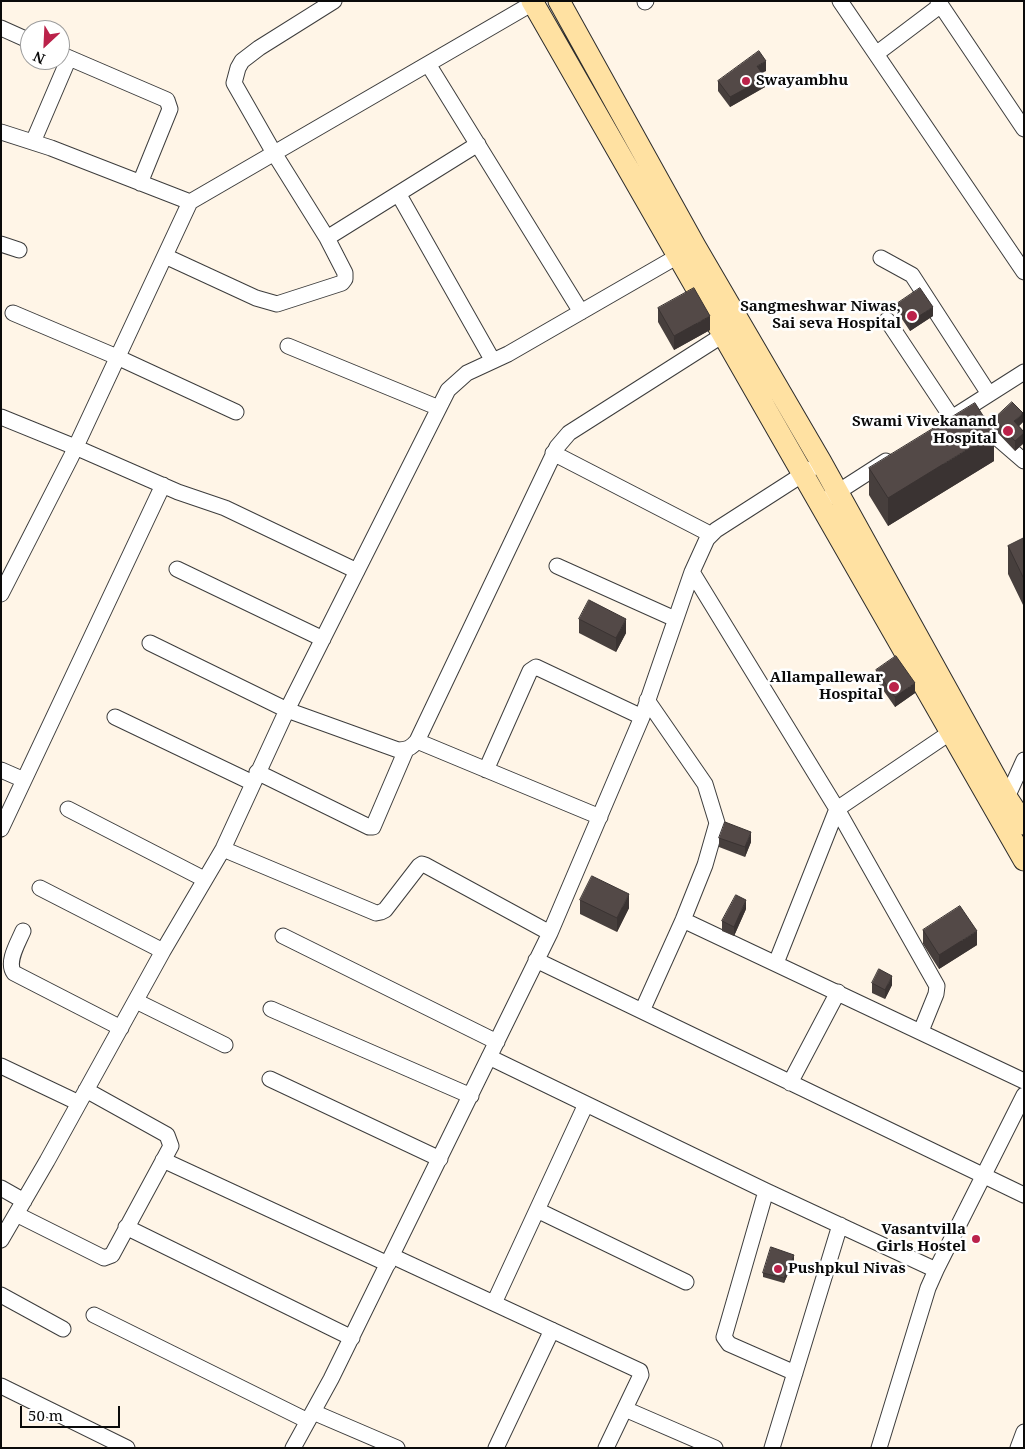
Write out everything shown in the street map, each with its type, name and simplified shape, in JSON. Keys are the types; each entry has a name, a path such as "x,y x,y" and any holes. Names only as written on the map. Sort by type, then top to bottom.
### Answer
{"main road":[{"path":"559,1 686,251 723,335 803,475 829,498 1003,807 1024,860"},
{"path":"533,2 686,251 821,462 829,498 951,732 1003,807 1024,824"}],"street":[{"path":"165,256 256,298 277,304 342,283 345,279 345,273 327,238 274,153 234,83 242,61 259,48 334,1"},
{"path":"840,1 1024,272"},
{"path":"1,594 75,447 190,202 533,2"},
{"path":"876,54 939,3 1024,129"},
{"path":"1,28 20,37"},
{"path":"70,58 167,100 170,109 140,183"},
{"path":"428,64 581,312"},
{"path":"33,142 60,70"},
{"path":"1,132 33,142 190,202"},
{"path":"327,238 478,144"},
{"path":"398,195 493,361"},
{"path":"1,244 19,250"},
{"path":"1,1240 83,1097 163,951 223,849 287,710 448,390 467,373 493,361 581,312 686,251"},
{"path":"881,258 912,274 989,394"},
{"path":"13,313 236,412"},
{"path":"887,320 959,414 1024,462"},
{"path":"115,717 369,827 374,827 553,453 569,434 723,335"},
{"path":"288,346 439,408"},
{"path":"936,429 1024,372"},
{"path":"1,417 178,492 226,508 357,571"},
{"path":"553,453 710,534"},
{"path":"829,498 895,455"},
{"path":"293,1448 352,1338 550,933 642,717 692,572 710,534 821,462"},
{"path":"1,829 163,485"},
{"path":"557,566 675,620"},
{"path":"178,569 323,639"},
{"path":"692,572 837,809 937,986 936,994 921,1031"},
{"path":"150,643 287,710 398,750 412,746 486,770 600,817"},
{"path":"486,770 533,668 536,667 642,717"},
{"path":"642,1012 705,866 716,823 705,784 648,700"},
{"path":"776,963 837,809 951,732"},
{"path":"1003,807 1024,760"},
{"path":"1,770 24,780"},
{"path":"68,809 204,879"},
{"path":"223,849 376,913 386,910 422,864 550,933"},
{"path":"40,888 163,951"},
{"path":"683,920 1024,1081"},
{"path":"23,931 10,963 10,968 14,974 121,1028"},
{"path":"283,936 496,1042"},
{"path":"536,960 1024,1195"},
{"path":"790,1083 838,992"},
{"path":"136,1001 225,1045"},
{"path":"271,1009 471,1096"},
{"path":"489,1057 766,1191 936,1270"},
{"path":"1,1066 83,1097 167,1135 171,1146 112,1255 104,1258 16,1214"},
{"path":"270,1080 440,1159"},
{"path":"879,1448 928,1288 1024,1095"},
{"path":"494,1303 586,1104"},
{"path":"163,1160 390,1260 494,1303 640,1371 641,1375 606,1448"},
{"path":"1,1188 24,1201"},
{"path":"766,1191 724,1337 729,1344 795,1373"},
{"path":"537,1210 686,1282"},
{"path":"772,1448 840,1225"},
{"path":"126,1227 352,1338"},
{"path":"1,1295 63,1328"},
{"path":"94,1315 310,1417 397,1448"},
{"path":"496,1448 552,1330"},
{"path":"1,1386 127,1448"},
{"path":"625,1409 715,1448"},
{"path":"1018,1448 1024,1432"}],"building":[{"path":"759,51 766,61 757,66 765,78 730,97 718,81"},
{"path":"694,288 710,316 674,336 658,308"},
{"path":"920,288 933,307 910,322 898,303"},
{"path":"1012,402 1023,413 1014,421 1024,433 1015,441 994,419"},
{"path":"975,403 994,433 888,498 869,468"},
{"path":"1024,538 1024,579 1008,546"},
{"path":"589,600 626,619 616,638 579,619"},
{"path":"896,656 915,683 895,697 876,670"},
{"path":"725,822 751,832 745,847 719,838"},
{"path":"592,876 629,894 617,918 580,900"},
{"path":"736,895 746,900 734,927 722,921"},
{"path":"960,906 977,931 939,955 923,930"},
{"path":"879,969 892,976 885,990 872,983"},
{"name":"Pushpkul Nivas","path":"771,1247 794,1255 784,1278 763,1273"}],"place":[{"name":"Swayambhu","path":"746,81"},
{"name":"Sangmeshwar Niwas, Sai seva Hospital","path":"912,316"},
{"name":"Swami Vivekanand Hospital","path":"1008,431"},
{"name":"Allampallewar Hospital","path":"894,687"},
{"name":"Vasantvilla Girls Hostel","path":"976,1239"},
{"name":"Pushpkul Nivas","path":"778,1269"}]}
